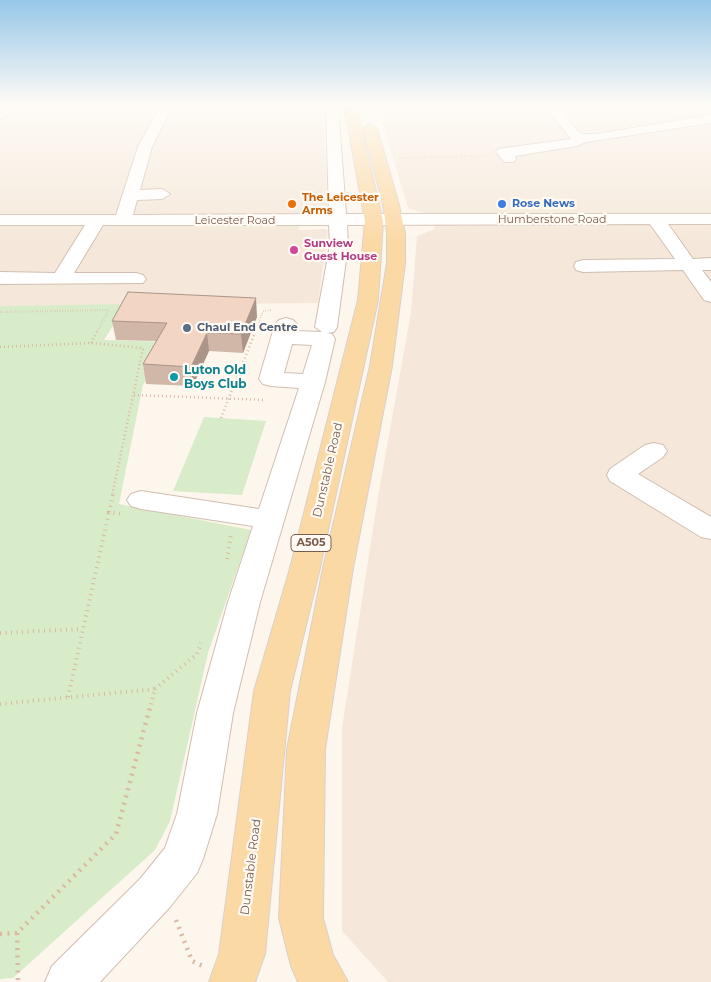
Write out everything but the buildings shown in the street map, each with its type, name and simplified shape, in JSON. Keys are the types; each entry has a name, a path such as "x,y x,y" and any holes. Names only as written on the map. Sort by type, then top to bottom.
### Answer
{"main road":[{"name":"Dunstable Road","path":"325,982 314,966 300,918 306,750 317,678 392,303 396,263 368,151"},
{"name":"Dunstable Road","path":"233,980 242,954 272,691 304,572 368,300 384,221"}],"street":[{"path":"123,220 144,151"},
{"path":"68,982 162,885 182,859 197,814 215,713 244,602 310,392 326,328 340,245 335,151"},
{"path":"507,157 503,152 525,151"},
{"path":"131,195 162,194"},
{"name":"Humberstone Road","path":"384,221 711,219"},
{"name":"Leicester Road","path":"0,220 384,221"},
{"path":"61,279 97,220"},
{"path":"656,220 711,296"},
{"path":"583,266 711,264"},
{"path":"0,278 136,280"},
{"path":"310,392 271,379 289,326 326,328"},
{"path":"654,452 620,475 711,530"},
{"path":"134,507 270,520"}],"path":[{"path":"390,158 507,157"},
{"path":"0,312 109,310 91,342"},
{"path":"0,347 91,342 143,348 68,697"},
{"path":"134,395 310,392"},
{"path":"109,512 134,507"},
{"path":"222,532 231,533 226,568"},
{"path":"0,633 82,629"},
{"path":"0,934 17,933 116,834 155,690 197,654 203,637"},
{"path":"0,704 155,690"},
{"path":"162,885 192,961 233,980"},
{"path":"17,933 18,982"}],"shaded area":[{"path":"0,151 325,151 328,210 325,215 305,215 298,230 325,229 328,231 318,303 0,306"},
{"path":"391,151 711,151 711,982 388,982 342,931 342,728 378,497 411,312 417,236 435,229 434,216 408,208"}],"green space":[{"path":"127,304 104,340 169,342 143,385 119,504 251,530 208,653 170,821 155,850 13,978 0,979 0,306"},
{"path":"204,417 266,421 242,495 173,491"}],"place":[{"name":"The Leicester Arms","path":"292,204"},
{"name":"Rose News","path":"502,204"},
{"name":"Sunview Guest House","path":"294,250"},
{"name":"Chaul End Centre","path":"187,328"},
{"name":"Luton Old Boys Club","path":"174,377"}]}
